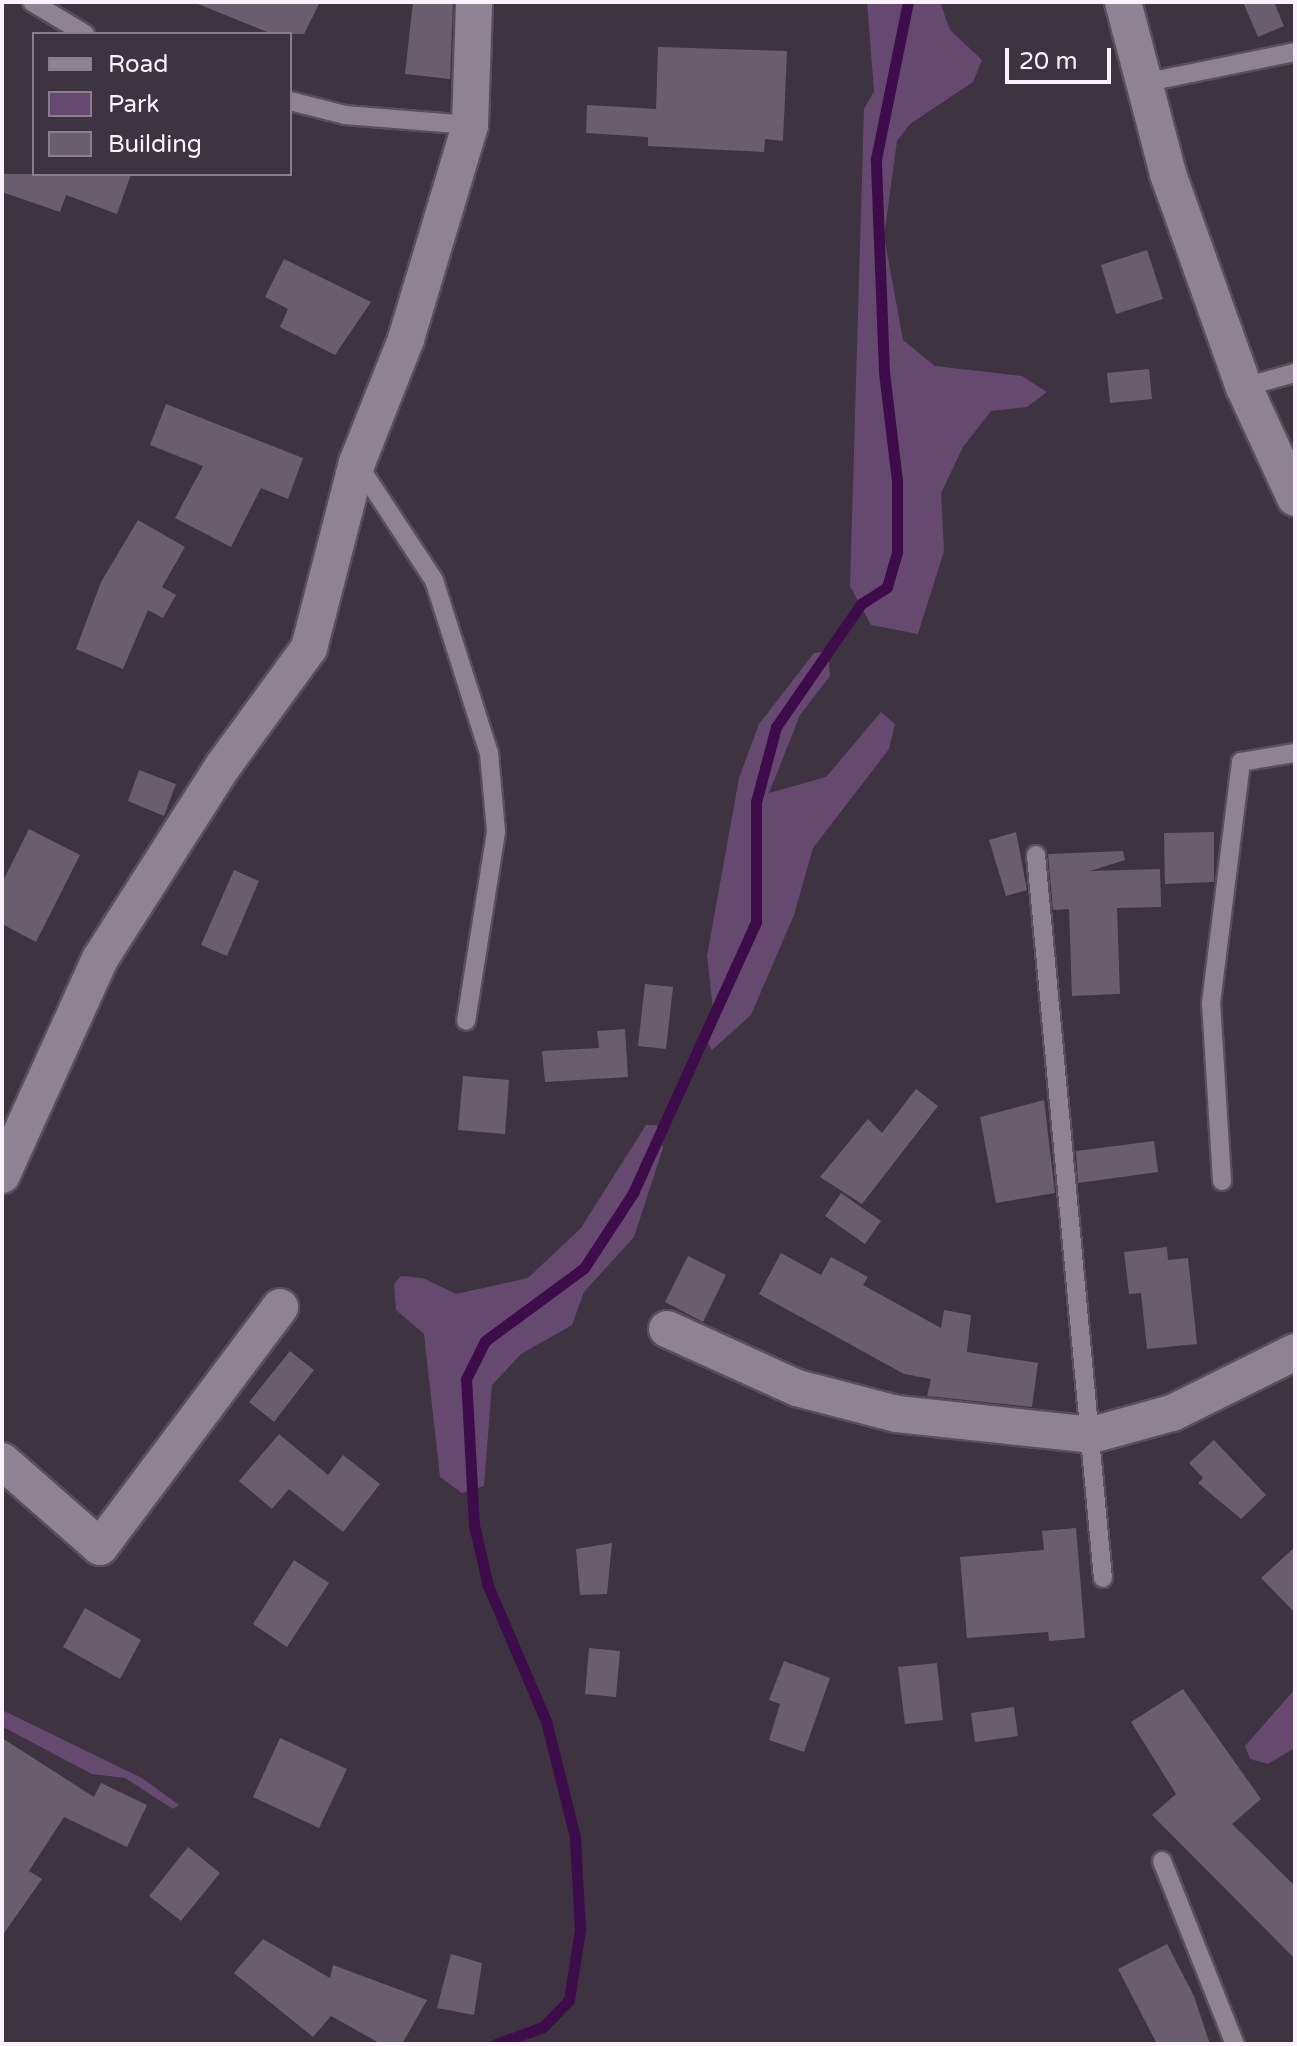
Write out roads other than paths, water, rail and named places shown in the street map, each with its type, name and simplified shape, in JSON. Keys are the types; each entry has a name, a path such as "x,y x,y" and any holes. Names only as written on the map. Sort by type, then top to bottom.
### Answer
{"street":[{"path":"2,1175 100,959 223,766 309,648 357,463 406,339 470,125 474,2"},
{"path":"1123,2 1143,83 1244,387 1295,498"},
{"path":"2,1461 100,1547 280,1307"},
{"path":"667,1329 797,1388 897,1414 1092,1435 1172,1413 1295,1352"}],"lane":[{"path":"32,2 82,32"},
{"path":"1143,83 1295,52"},
{"path":"292,102 345,115 470,125"},
{"path":"1244,387 1295,373"},
{"path":"357,463 434,580 489,753 496,832 466,1021"},
{"path":"1222,1181 1211,1003 1241,762 1295,753"},
{"path":"1036,855 1103,1578"},
{"path":"1162,1861 1235,2044"}],"waterway":[{"path":"496,2044 543,2027 569,2000 580,1930 575,1837 546,1721 488,1586 474,1525 466,1379 485,1341 584,1268 633,1193 756,922 756,802 776,727 861,604 887,587 897,551 897,481 884,372 876,159 908,2"}]}
